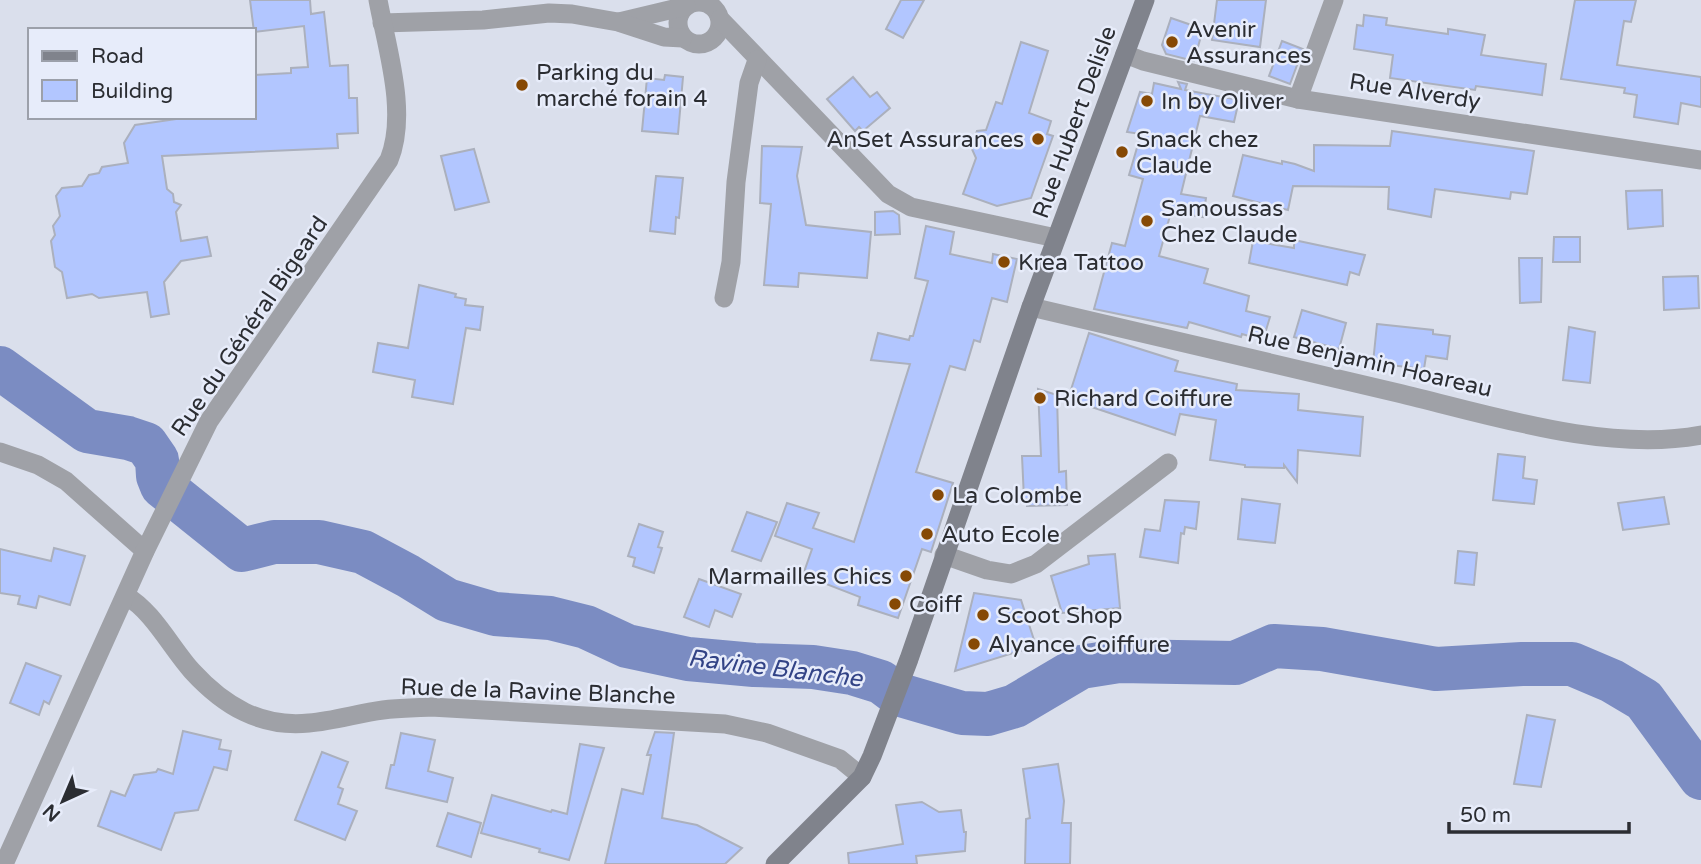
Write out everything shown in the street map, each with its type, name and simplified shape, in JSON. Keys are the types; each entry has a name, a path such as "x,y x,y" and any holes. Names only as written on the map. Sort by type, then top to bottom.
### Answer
{"main road":[{"name":"Rue Hubert Delisle","path":"775,864 862,777 872,756 909,659 1056,238 1146,0"}],"street":[{"name":"Rue du Général Bigeard","path":"4,864 163,512 209,421 389,160 396,143 397,106 378,0"},
{"path":"1298,99 1334,0"},
{"path":"382,23 572,14 618,22 663,37 683,38 696,44 709,42 719,32 720,19 718,12 700,1 618,22"},
{"path":"683,38 678,18 686,6"},
{"path":"720,19 866,172 898,201 911,207 1056,238"},
{"name":"Rue Alverdy","path":"1125,54 1143,61 1298,99 1701,160"},
{"path":"724,298 732,262 736,182 749,83 757,60"},
{"name":"Rue Benjamin Hoareau","path":"1031,307 1605,439 1649,440 1701,435"},
{"path":"0,452 38,464 66,481 145,551"},
{"path":"944,555 987,570 1011,574 1035,564 1168,463"},
{"name":"Rue de la Ravine Blanche","path":"126,596 138,602 181,659 207,687 238,710 273,722 308,723 383,710 431,707 725,724 767,733 841,759 862,777"}],"building":[{"path":"250,0 310,0 311,14 324,12 330,66 348,65 349,98 357,98 358,133 337,134 338,148 162,156 167,189 173,194 174,202 181,205 176,212 181,241 207,237 211,256 181,261 164,282 169,314 151,317 147,292 99,298 92,294 67,298 62,272 55,267 51,241 55,235 53,226 60,216 56,196 62,188 82,186 89,175 99,173 102,167 128,163 124,143 135,125 177,119 256,119 256,75 291,73 291,68 308,67 304,26 256,32"},
{"path":"901,0 924,0 903,38 886,29"},
{"path":"1217,0 1266,0 1260,47 1212,40"},
{"path":"1575,0 1636,0 1631,22 1624,21 1617,65 1701,77 1701,107 1681,103 1678,124 1634,117 1637,95 1624,93 1625,88 1561,79"},
{"path":"1364,15 1387,18 1386,25 1448,34 1448,29 1485,35 1481,55 1546,64 1542,95 1476,86 1475,90 1390,78 1393,55 1354,49 1357,25 1363,26"},
{"path":"1171,18 1203,29 1194,61 1166,54 1162,45"},
{"path":"1282,41 1303,49 1290,84 1269,76"},
{"path":"1021,42 1048,51 1029,113 1051,121 1047,134 1053,136 1031,198 997,206 963,194 976,158 971,147 977,131 986,130 996,102 1002,104"},
{"path":"665,75 683,77 678,134 642,131 647,78 664,80"},
{"path":"853,77 870,97 877,92 890,108 863,131 859,127 855,131 827,99"},
{"path":"1178,82 1187,84 1185,90 1239,100 1234,122 1200,116 1181,194 1206,198 1203,217 1171,212 1159,256 1208,269 1204,283 1249,296 1246,311 1270,317 1263,340 1242,334 1241,337 1189,322 1187,328 1094,309 1112,243 1125,246 1143,179 1129,175 1141,134 1127,132 1140,92 1152,94 1154,83 1181,89"},
{"path":"1392,131 1534,151 1527,194 1511,192 1510,199 1435,189 1431,217 1388,209 1389,187 1293,186 1288,210 1233,196 1243,155 1282,164 1282,161 1314,171 1314,145 1390,146"},
{"path":"762,146 802,147 797,176 806,225 871,232 867,278 799,273 798,287 764,285 771,204 760,203"},
{"path":"474,149 489,202 455,210 441,156"},
{"path":"656,176 683,178 675,234 650,231"},
{"path":"1662,190 1663,226 1628,229 1626,191"},
{"path":"893,211 899,215 900,234 875,235 875,212"},
{"path":"926,226 954,232 950,254 992,263 993,254 1017,259 1007,302 992,298 980,342 974,340 965,370 950,366 916,472 953,483 931,552 922,549 898,618 858,605 860,597 803,575 812,549 775,536 787,503 819,513 813,528 854,542 910,364 871,360 878,333 909,340 910,336 913,336 928,281 915,278"},
{"path":"1554,237 1580,237 1580,262 1553,262"},
{"path":"1294,240 1365,255 1359,275 1350,272 1347,285 1249,263 1253,241 1294,248"},
{"path":"1519,258 1542,258 1541,302 1520,303"},
{"path":"1698,276 1699,308 1664,310 1663,277"},
{"path":"419,285 456,294 455,297 466,299 465,305 483,307 480,330 466,328 453,404 412,397 415,380 373,372 378,343 408,348"},
{"path":"1302,310 1346,323 1339,349 1294,337"},
{"path":"1377,324 1433,330 1433,334 1450,336 1447,359 1426,356 1424,369 1373,363"},
{"path":"1569,327 1595,332 1590,383 1563,380"},
{"path":"1089,333 1178,361 1175,371 1237,384 1236,390 1299,394 1298,410 1363,417 1360,456 1298,450 1297,482 1284,465 1284,468 1245,467 1210,460 1216,420 1180,414 1175,435 1068,399"},
{"path":"1038,389 1057,395 1059,472 1066,471 1067,505 1027,506 1027,499 1024,499 1022,456 1041,456"},
{"path":"1498,454 1525,457 1523,478 1537,480 1534,504 1493,500"},
{"path":"1664,497 1669,524 1623,530 1618,503"},
{"path":"1242,499 1280,504 1275,543 1238,539"},
{"path":"1165,500 1199,502 1196,529 1185,527 1184,534 1181,533 1178,563 1140,557 1145,529 1160,531"},
{"path":"747,512 777,522 761,561 732,551"},
{"path":"639,524 663,532 658,547 662,548 654,573 633,566 635,558 628,556"},
{"path":"54,548 85,556 70,605 39,596 36,608 18,604 20,596 0,593 0,549 51,561"},
{"path":"1458,551 1477,553 1474,585 1455,583"},
{"path":"1115,554 1120,608 1062,613 1051,576 1089,564 1088,556"},
{"path":"699,579 741,594 732,617 715,610 709,627 684,617"},
{"path":"974,593 1021,600 1036,646 955,671"},
{"path":"26,663 61,676 49,704 44,701 39,715 10,703"},
{"path":"1527,715 1555,720 1541,787 1514,784"},
{"path":"183,731 221,740 219,749 231,751 227,770 214,767 198,810 175,813 161,850 98,826 111,791 125,796 134,775 156,772 158,769 173,774"},
{"path":"655,732 674,733 662,818 697,825 742,848 725,864 605,864 622,789 643,794 651,755 647,755"},
{"path":"401,733 435,740 428,771 453,778 447,802 386,788"},
{"path":"580,744 604,748 569,860 481,833 492,795 567,814"},
{"path":"322,752 348,762 338,787 343,789 338,804 357,811 345,840 295,820"},
{"path":"1058,764 1064,801 1062,823 1071,823 1070,864 1025,864 1026,819 1030,818 1023,769"},
{"path":"922,802 939,812 961,810 966,832 965,851 916,856 917,864 849,864 848,853 903,844 896,805"},
{"path":"448,813 481,823 471,857 437,846"}],"waterway":[{"name":"Ravine Blanche","path":"0,368 87,431 146,444 157,460 162,486 242,550 274,542 319,542 363,552 447,600 495,614 550,618 586,627 627,646 688,659 813,667 852,673 881,682 897,694 962,713 988,714 1015,706 1081,667 1119,661 1235,663 1274,646 1322,649 1436,669 1572,664 1612,681 1644,700 1701,778"}],"place":[{"name":"Avenir Assurances","path":"1172,42"},
{"name":"Parking du marché forain 4","path":"522,85"},
{"name":"In by Oliver","path":"1147,101"},
{"name":"AnSet Assurances","path":"1038,139"},
{"name":"Snack chez Claude","path":"1122,152"},
{"name":"Samoussas Chez Claude","path":"1147,221"},
{"name":"Krea Tattoo","path":"1004,262"},
{"name":"Richard Coiffure","path":"1040,398"},
{"name":"La Colombe","path":"938,495"},
{"name":"Auto Ecole","path":"927,534"},
{"name":"Marmailles Chics","path":"906,576"},
{"name":"Coiff","path":"895,604"},
{"name":"Scoot Shop","path":"983,615"},
{"name":"Alyance Coiffure","path":"974,644"}]}
